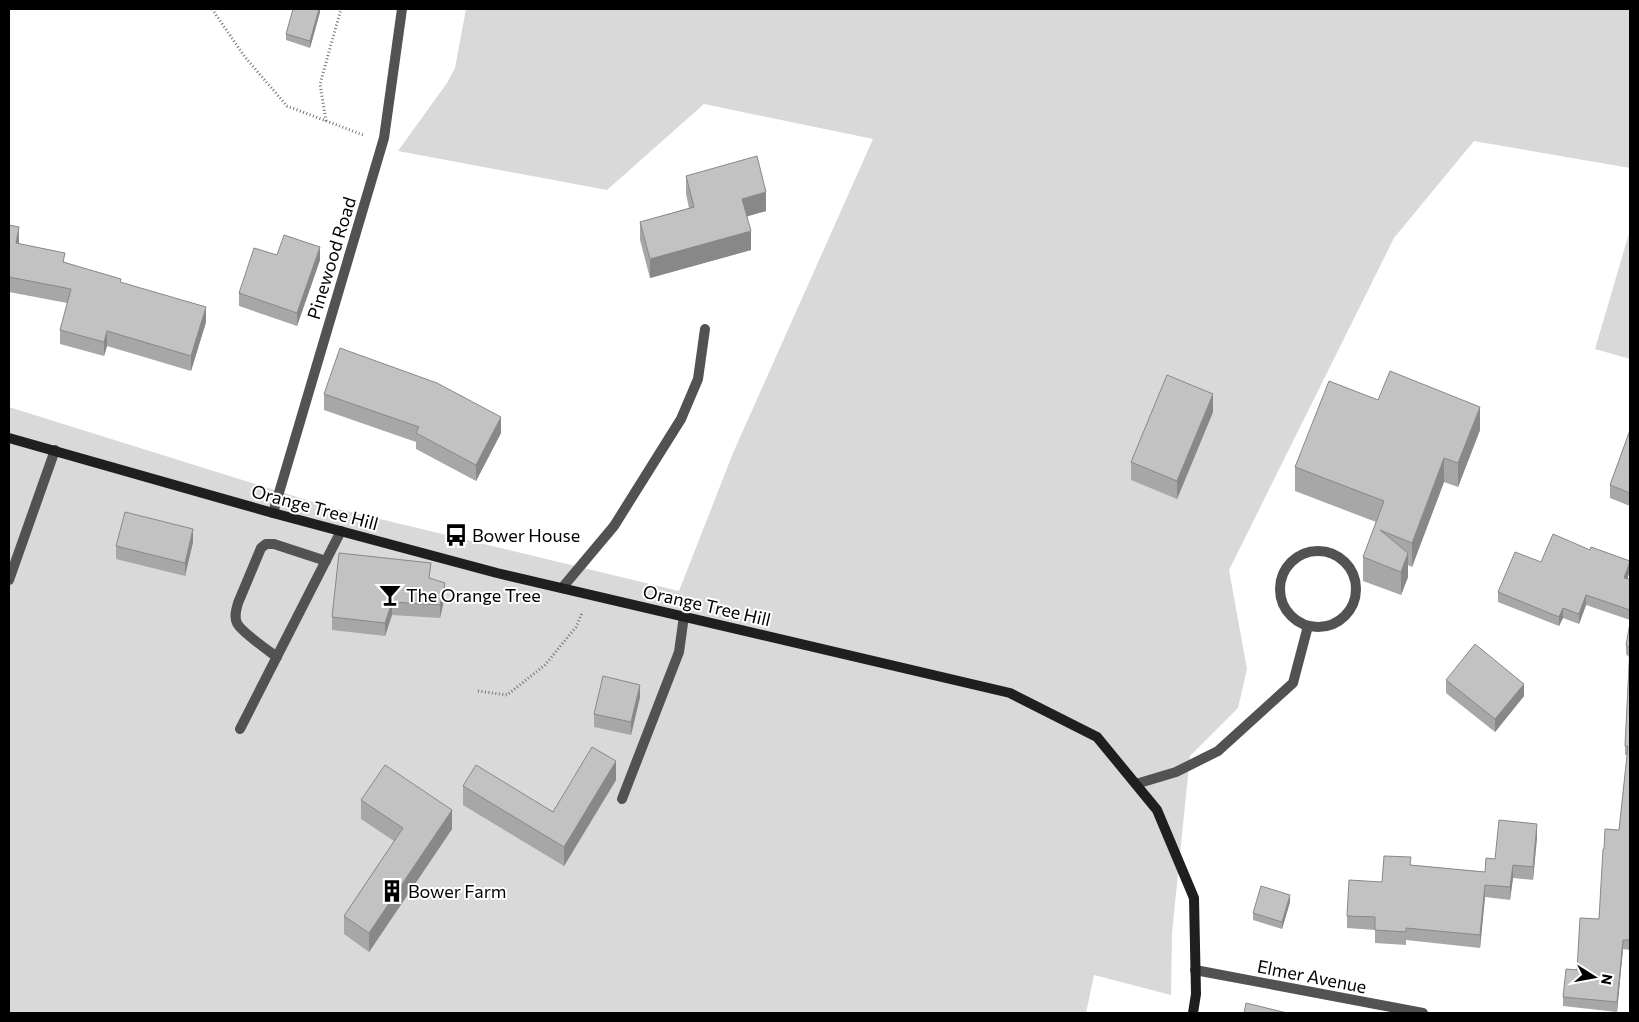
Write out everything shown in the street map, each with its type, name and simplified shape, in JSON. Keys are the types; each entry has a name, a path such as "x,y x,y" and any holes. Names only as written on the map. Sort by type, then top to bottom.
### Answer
{"main road":[{"name":"Orange Tree Hill","path":"9,438 497,573 1010,693 1096,737 1157,810 1194,898 1196,994 1193,1013"}],"street":[{"name":"Pinewood Road","path":"273,512 383,142 402,9"},
{"path":"562,588 614,526 681,419 698,379 705,329"},
{"path":"9,580 55,450"},
{"path":"240,729 341,531"},
{"path":"277,657 244,632 237,624 236,612 238,603 261,548 266,544 274,544 326,560"},
{"path":"1328,552 1341,558 1350,569 1355,581 1356,594 1350,610 1340,620 1322,627 1308,626 1291,616 1282,603 1281,581 1286,568 1304,553 1328,552"},
{"path":"622,799 679,652 684,616"},
{"path":"1136,784 1176,772 1218,751 1294,683 1308,626"},
{"name":"Elmer Avenue","path":"1195,970 1423,1013"}],"path":[{"path":"212,9 245,57 287,106 383,142"},
{"path":"326,120 320,84 341,9"},
{"path":"478,691 507,695 545,665 576,627 588,594"}],"shaded area":[{"path":"466,9 1630,9 1630,168 1474,141 1394,238 1229,570 1247,669 1238,708 1190,756 1172,933 1171,995 1094,975 1086,1013 9,1013 9,407 326,506 679,591 733,453 873,139 704,104 607,190 398,151 447,83 455,68"},
{"path":"1630,230 1630,359 1595,349"}],"building":[{"path":"293,9 319,9 310,41 286,34"},
{"path":"757,156 766,192 742,199 751,231 650,259 640,222 694,207 686,176"},
{"path":"9,225 19,227 16,243 65,253 63,262 121,279 120,282 206,307 191,356 107,331 104,342 60,330 71,289 9,277"},
{"path":"284,235 320,247 297,313 239,293 254,248 277,255"},
{"path":"340,348 437,383 501,417 476,465 416,433 419,427 324,394"},
{"path":"1390,371 1480,407 1458,463 1444,458 1412,543 1380,530 1408,553 1401,572 1363,557 1384,501 1295,467 1329,381 1378,400"},
{"path":"1167,375 1213,394 1177,481 1131,462"},
{"path":"1630,430 1630,493 1610,485"},
{"path":"125,512 193,529 185,563 116,546"},
{"path":"1553,534 1590,550 1591,547 1630,561 1624,578 1630,579 1630,610 1586,595 1579,614 1563,608 1559,617 1498,592 1515,552 1541,562"},
{"path":"339,553 431,563 429,578 445,583 440,605 392,602 385,623 332,617"},
{"path":"1630,623 1630,648 1626,645"},
{"path":"1475,644 1524,684 1495,719 1446,680"},
{"path":"1630,648 1630,940 1623,940 1617,1002 1563,997 1566,969 1577,970 1580,918 1599,919 1605,829 1619,830 1628,746 1625,746"},
{"path":"603,676 640,685 631,722 594,714"},
{"path":"592,747 616,761 564,847 463,786 476,765 553,812"},
{"name":"Bower Farm","path":"385,765 452,810 369,933 344,916 403,828 361,800"},
{"path":"1499,820 1537,824 1533,867 1513,865 1510,887 1485,885 1480,935 1406,928 1406,932 1375,930 1375,917 1347,916 1349,880 1382,882 1384,856 1411,857 1410,865 1485,872 1486,858 1495,859"},
{"path":"1261,886 1290,895 1282,922 1253,913"},
{"path":"1246,1003 1287,1013 1244,1013"}],"place":[{"name":"Bower House","path":"456,535"},
{"name":"The Orange Tree","path":"390,595"},
{"name":"Bower Farm","path":"392,891"}]}
